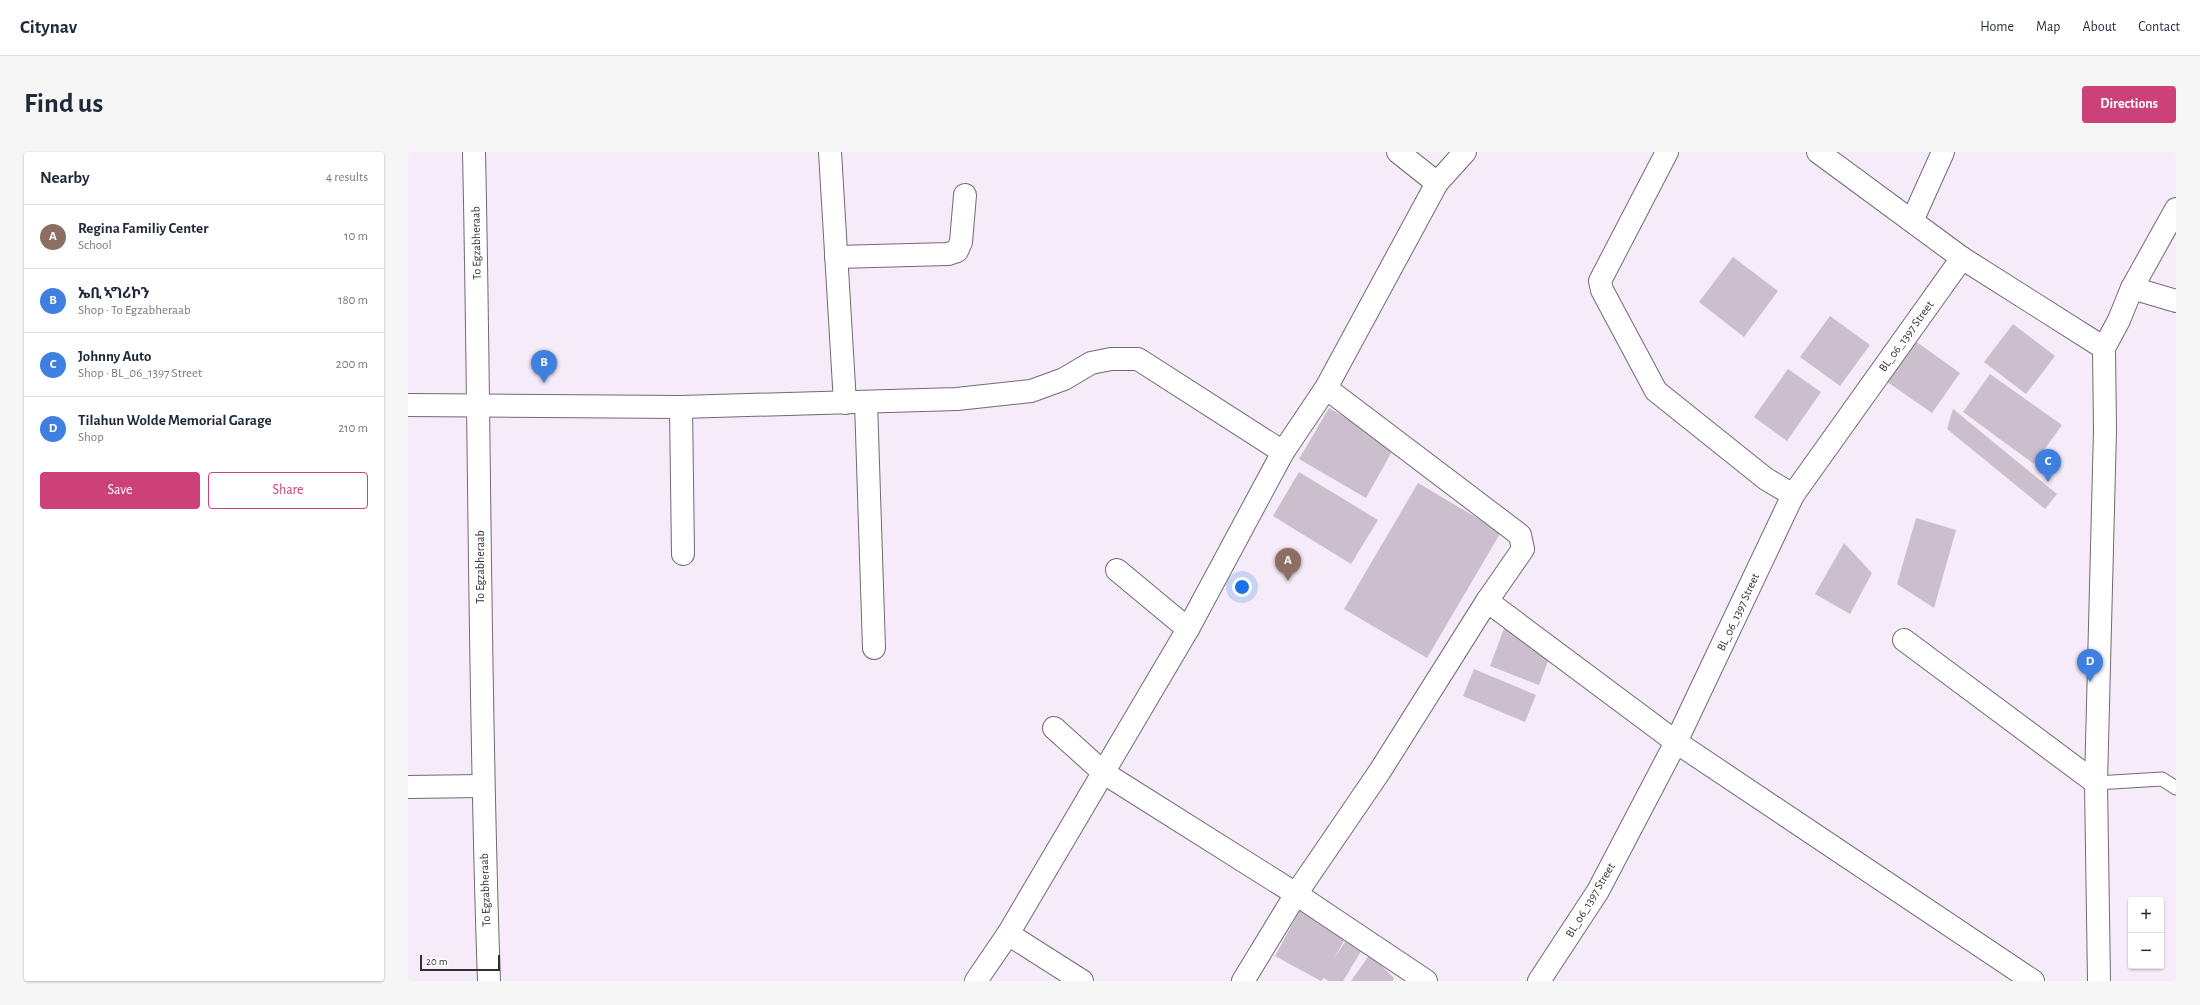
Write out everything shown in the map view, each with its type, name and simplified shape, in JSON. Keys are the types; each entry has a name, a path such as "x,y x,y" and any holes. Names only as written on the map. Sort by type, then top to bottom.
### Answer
{"street":[{"name":"To Egzabheraab","path":"474,152 479,405 482,786 489,981"},
{"path":"830,152 836,257 855,402 874,648"},
{"path":"1398,152 1437,184"},
{"path":"976,981 1008,934 1188,629 1283,452 1326,388 1437,184 1465,152"},
{"path":"1667,152 1600,281 1602,290 1656,391 1766,479 1793,495"},
{"path":"1818,152 1962,258 2104,348"},
{"path":"1912,221 1943,152"},
{"path":"836,257 948,254 957,251 961,242 965,195"},
{"path":"2099,981 2096,783 2105,430 2104,348 2119,320 2132,288 2176,209"},
{"name":"BL_06_1397 Street","path":"1539,981 1598,891 1676,742 1793,495 1962,258"},
{"path":"2132,288 2176,301"},
{"path":"408,405 681,407 957,399 1031,391 1064,379 1091,363 1111,359 1138,359 1283,452"},
{"path":"1243,981 1296,894 1380,771 1487,601 1523,549 1520,536 1326,388"},
{"path":"681,407 683,554"},
{"path":"1117,570 1188,629"},
{"path":"1487,601 1676,742 2033,981"},
{"path":"1904,640 2096,783"},
{"path":"1054,728 1104,772 1296,894 1426,981"},
{"path":"408,787 482,786"},
{"path":"1008,934 1082,981"}],"lane":[{"path":"2096,783 2162,779 2176,788"}],"building":[{"path":"1733,257 1778,291 1744,337 1699,302"},
{"path":"1830,316 1870,345 1840,386 1800,357"},
{"path":"2013,324 2055,356 2026,394 1984,362"},
{"path":"1911,338 1960,373 1932,413 1883,379"},
{"path":"1788,369 1821,392 1787,441 1754,417"},
{"path":"1990,374 2062,425 2034,464 1963,412"},
{"path":"1329,408 1395,446 1366,498 1299,459"},
{"path":"1953,409 2057,494 2045,509 1947,429"},
{"path":"1299,472 1378,520 1351,564 1273,516"},
{"path":"1418,483 1501,532 1427,658 1344,609"},
{"path":"1916,518 1956,530 1934,608 1897,584"},
{"path":"1844,543 1872,573 1850,614 1815,594"},
{"path":"1506,623 1550,656 1539,685 1490,666"},
{"path":"1474,669 1536,695 1525,722 1463,696"},
{"path":"1302,906 1349,932 1333,960 1349,936 1365,945 1343,981 1328,981 1324,978 1321,981 1275,956"},
{"path":"1370,954 1394,978 1393,981 1351,981"}],"place":[{"name":"ኤቢ ኣግሪኮን","path":"544,383"},
{"name":"Johnny Auto","path":"2048,482"},
{"name":"Regina Familiy Center","path":"1288,581"},
{"name":"Tilahun Wolde Memorial Garage","path":"2090,682"}]}
